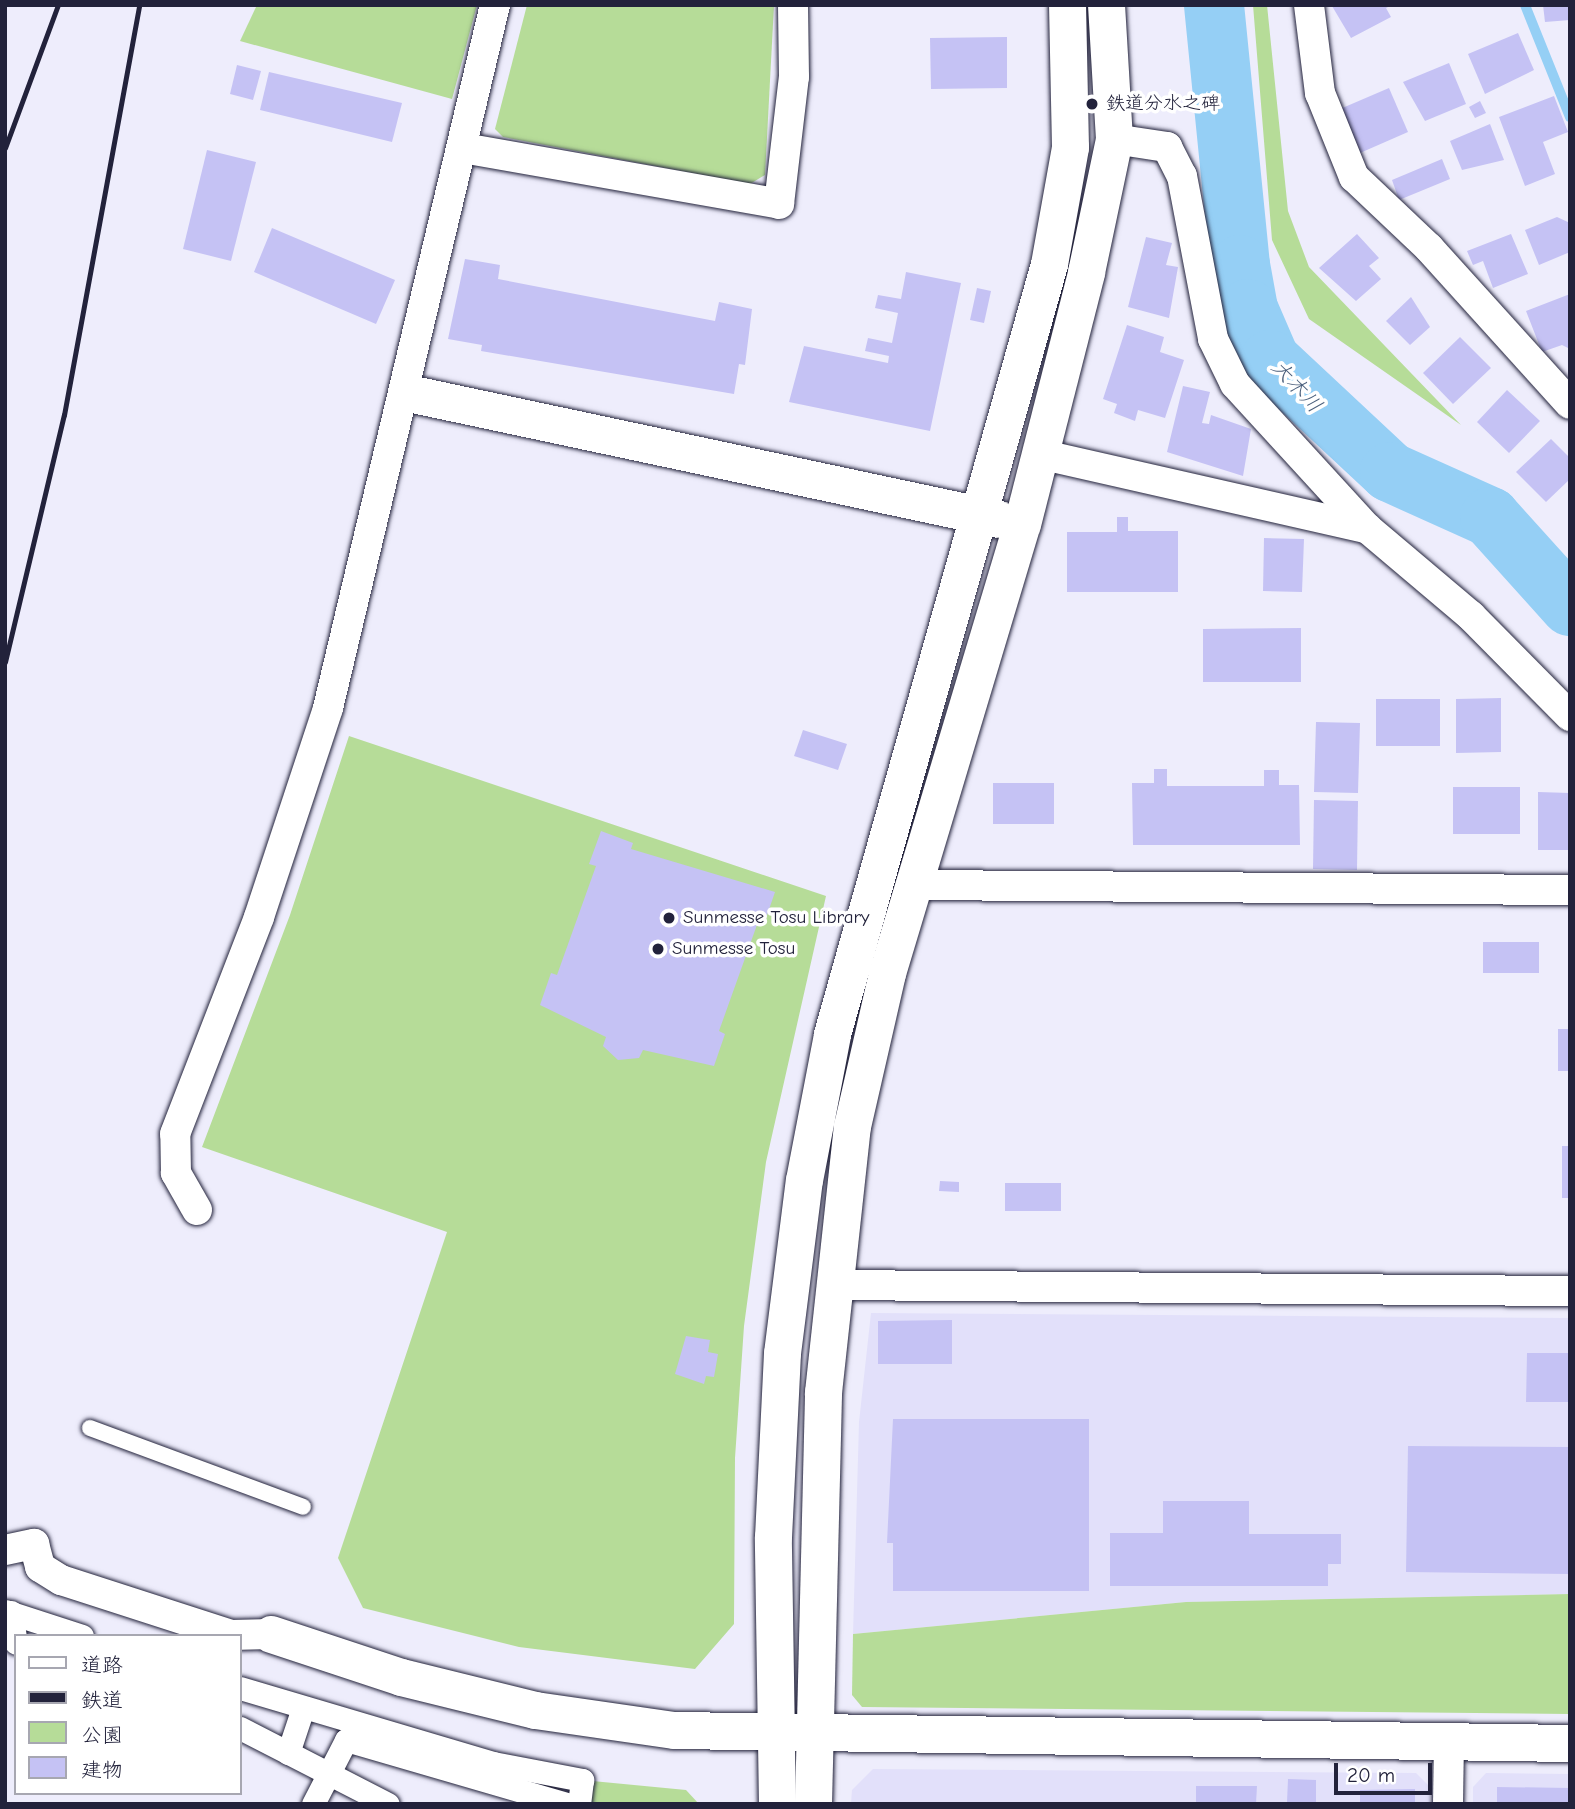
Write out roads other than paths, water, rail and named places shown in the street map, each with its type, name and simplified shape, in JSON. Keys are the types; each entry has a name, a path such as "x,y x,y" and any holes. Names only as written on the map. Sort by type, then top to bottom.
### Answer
{"street":[{"path":"197,1210 176,1173 175,1134 259,917 328,708 408,393 495,5"},
{"path":"463,148 779,204 794,77 793,5"},
{"path":"813,1804 795,1735 773,1537 781,1366 804,1180 832,1034 975,514 1049,264 1070,148 1067,5"},
{"path":"777,1804 795,1735 823,1392 852,1126 887,973 916,885 1022,524 1114,139 1106,5"},
{"path":"1309,5 1320,93 1354,177 1429,248 1570,404"},
{"path":"1114,139 1167,147 1182,176 1213,339 1235,384 1368,529 1471,616 1570,716"},
{"path":"408,393 1022,524"},
{"path":"1040,454 1368,529"},
{"path":"916,885 1570,890"},
{"path":"834,1285 1570,1291"},
{"path":"5,1550 34,1544 40,1567 61,1580 227,1634"},
{"path":"8,1612 76,1634"},
{"path":"8,1612 14,1635"},
{"path":"242,1635 271,1634 401,1677 535,1710 674,1730 795,1735 1570,1743"},
{"path":"242,1689 494,1763 582,1780 579,1804"},
{"path":"288,1753 303,1708"},
{"path":"242,1729 388,1804"},
{"path":"313,1804 346,1741 567,1804"},
{"path":"1448,1804 1449,1741"}],"lane":[{"path":"90,1428 303,1507"}],"waterway":[{"name":"大木川","path":"1214,5 1240,265 1248,309 1270,360 1390,472 1490,517 1570,606"},
{"path":"1525,5 1570,117"}],"railway":[{"path":"5,148 58,5"},
{"path":"5,662 64,415 139,5"}],"place":[{"name":"鉄道分水之碑","path":"1092,104"},
{"name":"Sunmesse Tosu Library","path":"669,918"},
{"name":"Sunmesse Tosu","path":"658,949"}]}
